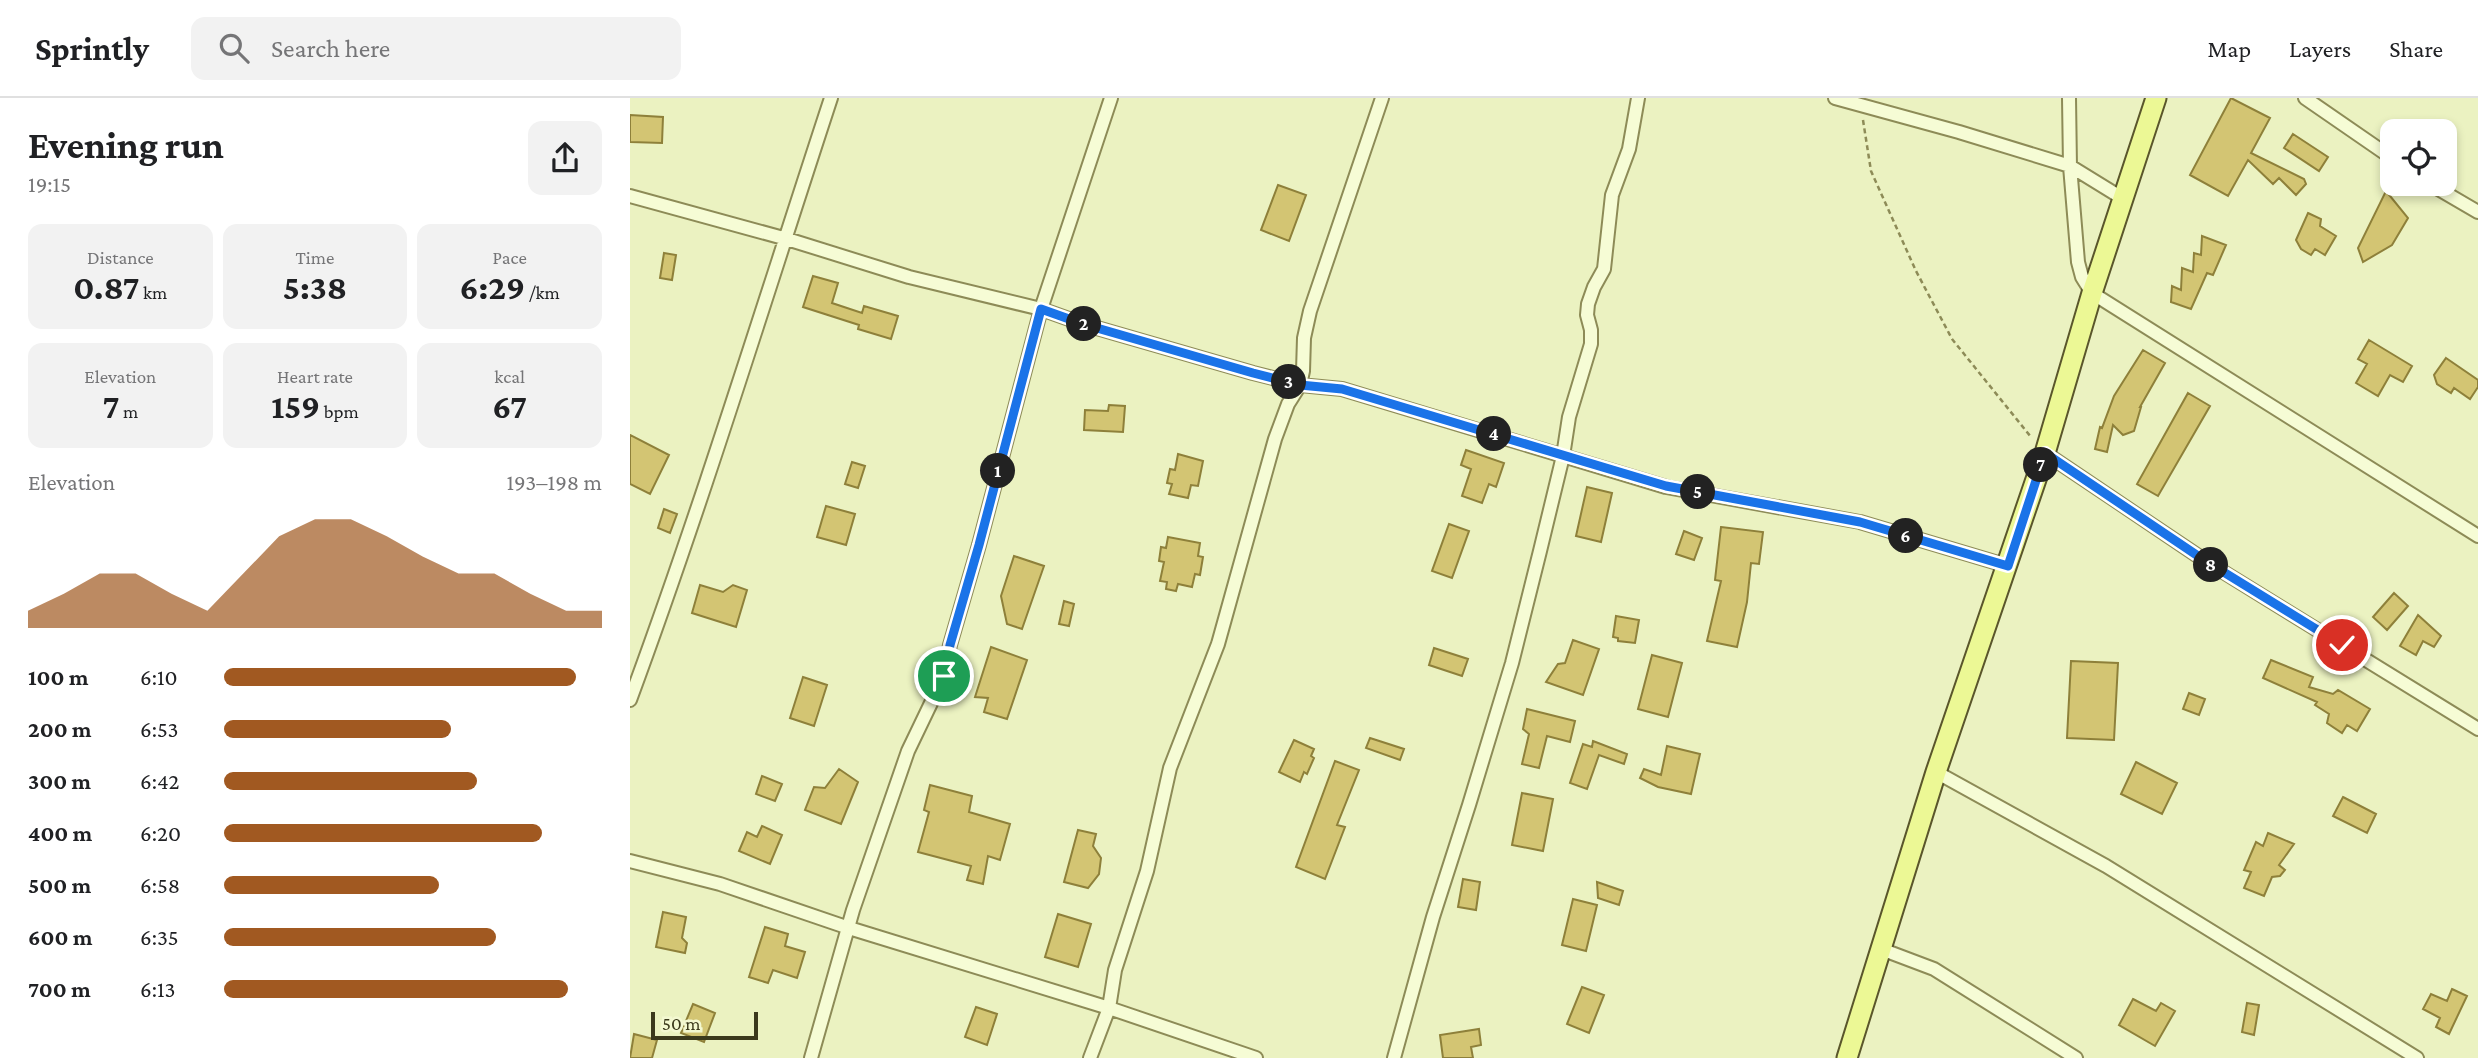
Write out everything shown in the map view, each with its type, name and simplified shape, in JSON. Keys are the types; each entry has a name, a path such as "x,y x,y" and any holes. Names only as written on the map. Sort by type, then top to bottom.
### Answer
{"main road":[{"path":"1847,1058 1936,772 2045,453 2092,293 2156,98"}],"street":[{"path":"630,700 662,615 831,98"},
{"path":"811,1058 853,910 908,751 944,676 950,645 1041,309 1111,98"},
{"path":"1090,1058 1109,1008 1115,970 1147,871 1170,768 1217,644 1275,439 1288,404 1300,385 1304,338 1310,311 1382,98"},
{"path":"1394,1058 1433,917 1512,663 1563,456 1569,417 1591,344 1588,303 1604,269 1612,195 1629,149 1638,98"},
{"path":"1835,98 2070,166 2122,198"},
{"path":"2069,98 2070,166 2078,262 2082,277 2092,293 2478,536"},
{"path":"2305,98 2380,150"},
{"path":"630,196 787,239 908,277 1041,309 1083,324 1300,385 1342,389 1666,486 1860,522 2008,566"},
{"path":"2451,196 2478,212"},
{"path":"2045,453 2204,560 2478,729"},
{"path":"1936,772 2106,866 2417,1058"},
{"path":"630,861 652,869 720,884 849,928 1109,1008 1256,1058"},
{"path":"1881,949 1934,969 2076,1058"}],"path":[{"path":"1861,106 1871,171 1916,271 1952,339 2045,453"}],"building":[{"path":"2231,98 2270,118 2251,153 2304,179 2306,184 2296,195 2279,178 2273,184 2248,160 2228,196 2190,175"},
{"path":"630,115 663,117 662,143 630,142"},
{"path":"2293,134 2328,157 2319,171 2284,148"},
{"path":"1278,185 1306,195 1289,241 1261,230"},
{"path":"2384,196 2390,196 2408,218 2392,245 2363,262 2358,248"},
{"path":"2308,213 2321,219 2320,226 2336,236 2325,255 2315,249 2311,255 2301,249 2296,240"},
{"path":"2202,236 2226,245 2213,275 2207,273 2191,309 2171,302 2172,286 2181,290 2182,268 2193,272 2194,253 2201,255"},
{"path":"664,253 676,255 672,280 660,278"},
{"path":"813,276 838,283 832,303 862,313 864,306 898,316 891,339 858,329 859,325 803,307"},
{"path":"2369,340 2412,366 2403,382 2390,375 2378,396 2356,383 2367,364 2358,359"},
{"path":"2143,350 2165,363 2140,407 2134,431 2123,435 2113,425 2107,452 2095,449 2100,427 2102,428 2114,396"},
{"path":"2446,358 2478,380 2478,387 2470,399 2454,388 2451,393 2437,384 2434,375"},
{"path":"2188,393 2210,406 2158,496 2137,484"},
{"path":"1109,405 1125,406 1123,432 1084,430 1085,410 1108,411"},
{"path":"630,435 669,455 650,494 630,484"},
{"path":"1466,450 1504,463 1496,487 1489,484 1482,503 1462,496 1471,469 1461,465"},
{"path":"1178,454 1203,461 1198,486 1191,485 1188,498 1169,494 1172,484 1167,483 1170,469 1175,470"},
{"path":"852,462 865,466 858,488 845,484"},
{"path":"1587,487 1612,493 1601,542 1576,536"},
{"path":"826,506 855,514 846,545 817,537"},
{"path":"664,509 677,514 670,533 658,528"},
{"path":"1449,524 1469,531 1452,578 1432,571"},
{"path":"1721,527 1763,532 1759,564 1751,563 1747,602 1737,647 1707,641 1721,581 1715,580"},
{"path":"1684,531 1702,538 1694,560 1676,554"},
{"path":"1168,537 1200,543 1198,556 1203,557 1200,575 1195,574 1192,587 1178,584 1176,591 1166,589 1167,582 1160,581 1164,562 1159,561 1161,547 1166,548"},
{"path":"1014,556 1044,566 1022,629 1007,624 1001,596"},
{"path":"700,585 723,592 733,585 747,590 736,627 692,613"},
{"path":"2394,593 2408,606 2387,630 2373,617"},
{"path":"1064,601 1074,604 1069,626 1059,624"},
{"path":"2418,615 2441,636 2434,647 2423,641 2416,655 2400,646"},
{"path":"1616,616 1639,620 1635,643 1618,641 1618,638 1613,637"},
{"path":"1573,640 1599,649 1583,695 1546,682 1558,664 1565,663"},
{"path":"991,647 1027,660 1007,719 984,712 988,698 975,697"},
{"path":"1434,648 1468,659 1462,676 1429,665"},
{"path":"1652,655 1682,663 1668,717 1638,709"},
{"path":"2271,660 2313,677 2309,687 2333,694 2338,690 2370,709 2357,731 2347,725 2342,733 2327,723 2329,714 2315,705 2317,702 2263,678"},
{"path":"2071,661 2118,663 2114,740 2067,738"},
{"path":"803,677 827,685 814,726 790,718"},
{"path":"2189,693 2205,699 2199,715 2183,709"},
{"path":"1527,709 1575,721 1570,742 1547,736 1539,768 1522,764 1529,734 1523,729"},
{"path":"1370,738 1404,749 1400,760 1366,748"},
{"path":"1294,740 1314,749 1311,756 1314,758 1300,782 1279,772"},
{"path":"1593,741 1627,754 1624,764 1599,755 1587,789 1570,783 1583,744 1592,747"},
{"path":"1667,746 1700,754 1691,794 1658,787 1640,778 1644,769 1661,775"},
{"path":"1335,761 1359,770 1337,825 1345,827 1325,879 1296,867"},
{"path":"2136,762 2177,783 2162,814 2121,794"},
{"path":"839,769 858,782 841,824 805,810 814,787 825,788"},
{"path":"762,776 782,784 775,801 756,794"},
{"path":"930,785 972,796 969,812 1010,824 1000,860 988,856 983,884 967,880 971,866 918,852 929,812 924,810"},
{"path":"1522,793 1553,799 1543,851 1512,845"},
{"path":"2343,797 2376,814 2367,833 2333,816"},
{"path":"762,826 782,835 770,864 739,851 747,832 757,837"},
{"path":"1078,830 1096,834 1093,846 1101,858 1099,874 1088,888 1064,882"},
{"path":"2268,833 2294,844 2279,865 2285,870 2280,876 2272,877 2264,896 2244,888 2251,872 2244,870 2256,842 2263,846"},
{"path":"1463,879 1480,882 1476,910 1458,907"},
{"path":"1597,882 1623,891 1619,905 1598,898"},
{"path":"1573,899 1597,905 1586,951 1562,945"},
{"path":"663,912 686,917 682,938 687,943 685,953 656,947"},
{"path":"1058,914 1091,924 1078,967 1045,957"},
{"path":"765,927 788,934 785,946 805,952 797,978 773,970 768,983 749,977"},
{"path":"1582,987 1604,995 1589,1033 1567,1024"},
{"path":"2452,989 2467,996 2449,1034 2436,1027 2440,1018 2423,1009 2431,994 2447,1001"},
{"path":"2133,999 2156,1011 2161,1003 2175,1011 2155,1046 2119,1025"},
{"path":"2247,1003 2259,1005 2254,1035 2242,1032"},
{"path":"693,1004 715,1013 704,1042 681,1033"},
{"path":"976,1007 997,1014 987,1045 965,1037"},
{"path":"1479,1029 1481,1045 1471,1047 1473,1058 1443,1058 1440,1035"},
{"path":"634,1034 657,1040 652,1058 630,1058"}],"route":[{"path":"944,676 950,645 1041,309 1083,324 1253,373 1300,385 1342,389 1666,486 1860,522 2008,566 2045,453 2204,560 2342,645"}]}
